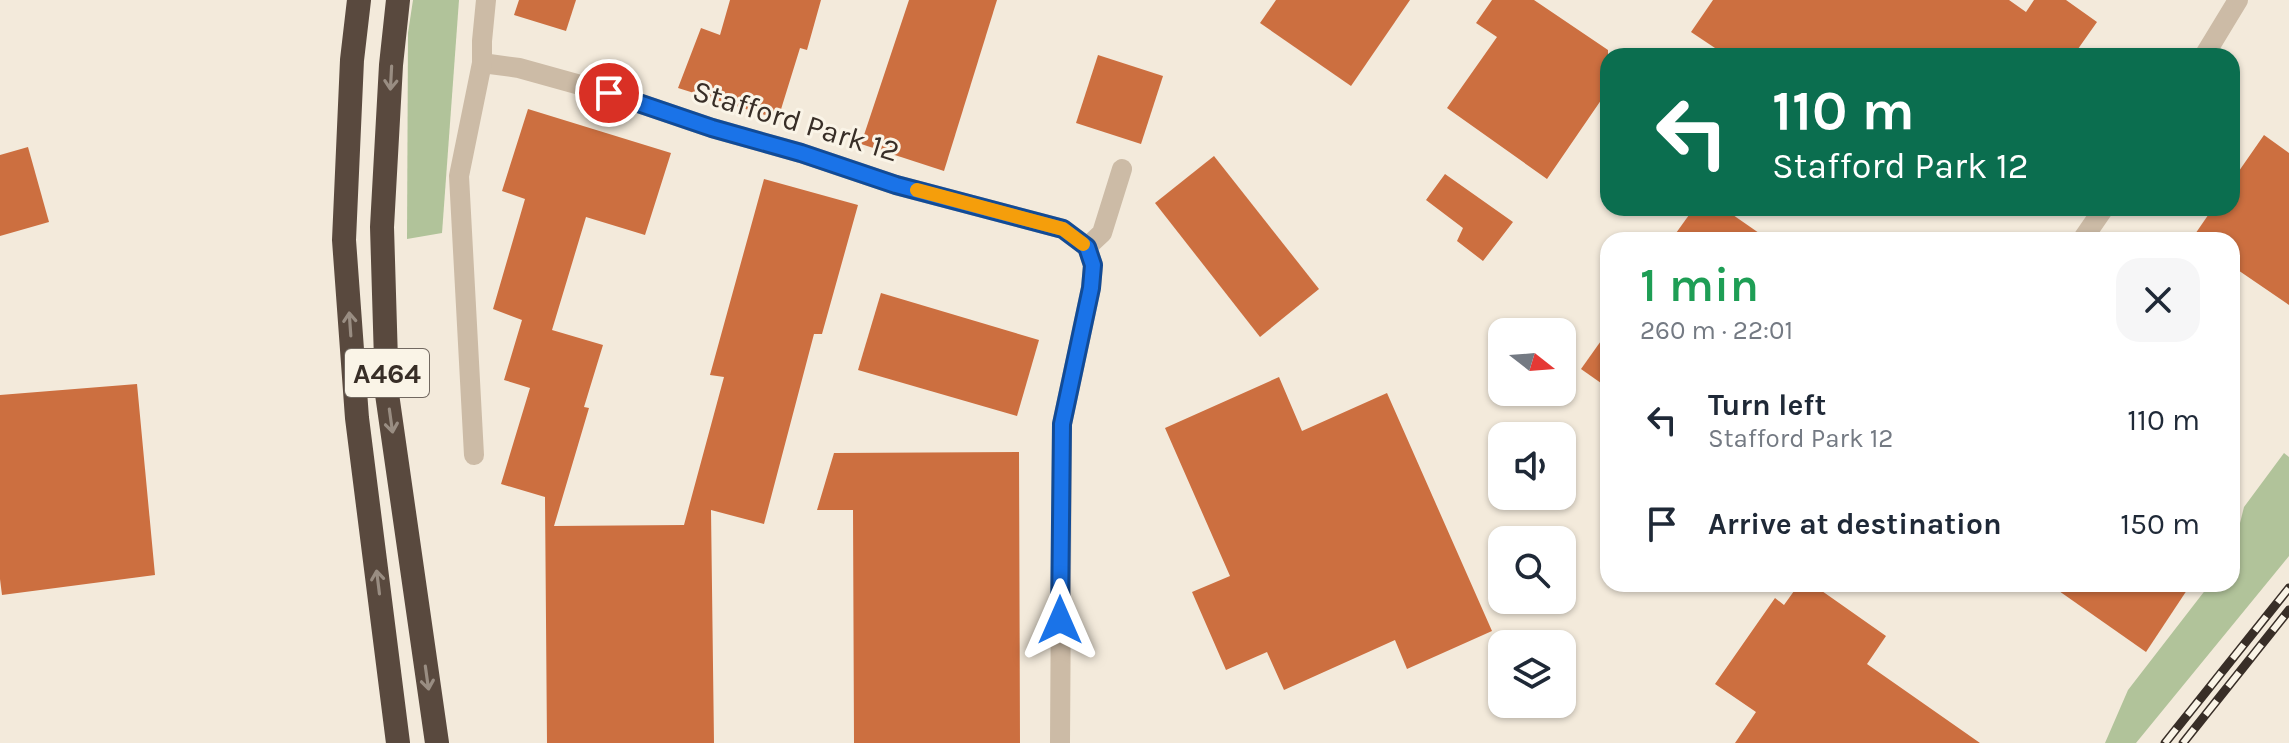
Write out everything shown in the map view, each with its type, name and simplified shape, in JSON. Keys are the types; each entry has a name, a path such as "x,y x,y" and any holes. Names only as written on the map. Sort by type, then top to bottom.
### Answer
{"highway":[{"name":"A464","path":"359,0 352,60 344,240 357,418 398,743"},
{"name":"A464","path":"398,0 391,65 382,227 387,394 437,743"}],"street":[{"path":"474,455 459,176 482,63 486,0"},
{"path":"2209,48 2238,0"},
{"name":"Stafford Park 12","path":"482,63 519,68 609,93 896,185 1063,229 1087,247"},
{"path":"1060,743 1062,424 1091,288 1093,265 1087,247 1102,233 1122,169"}],"green space":[{"path":"413,0 459,0 442,233 407,239 408,33"},
{"path":"2284,453 2289,457 2289,556 2136,743 2105,743 2128,690 2204,592 2240,592 2240,523 2244,507"}],"building":[{"path":"519,0 576,0 566,31 514,15"},
{"path":"730,0 821,0 807,50 800,48 778,119 678,88 701,28 720,35"},
{"path":"909,0 997,0 944,171 861,144"},
{"path":"1276,0 1410,0 1351,86 1260,23"},
{"path":"1492,0 1534,0 1605,48 1600,48 1600,102 1547,179 1447,108 1497,37 1476,23"},
{"path":"1713,0 2009,0 2026,12 2034,0 2066,0 2097,22 2079,48 1715,48 1691,32"},
{"path":"1098,55 1163,76 1141,144 1076,123"},
{"path":"528,109 671,153 645,235 586,217 552,330 603,345 584,407 589,408 554,526 684,525 724,377 710,375 764,179 858,205 822,334 814,334 764,524 711,510 714,743 547,743 545,497 501,484 530,388 504,380 522,320 493,309 525,199 502,191"},
{"path":"2264,135 2289,153 2289,305 2240,271 2240,232 2196,232 2208,216 2240,216 2240,170"},
{"path":"28,147 49,222 0,236 0,155"},
{"path":"1214,156 1319,289 1260,337 1155,203"},
{"path":"1445,174 1513,222 1483,261 1457,241 1463,228 1426,200"},
{"path":"1688,216 1734,216 1758,232 1677,232"},
{"path":"881,293 1039,340 1017,416 858,370"},
{"path":"1600,342 1600,382 1581,369"},
{"path":"1279,377 1302,431 1387,393 1492,630 1407,669 1395,640 1284,690 1267,652 1226,670 1192,592 1230,576 1165,428"},
{"path":"137,384 155,575 2,595 0,395"},
{"path":"1019,452 1020,743 854,743 853,510 817,510 834,453"},
{"path":"1793,592 1823,592 1886,636 1867,664 1980,743 1735,743 1756,712 1715,684 1775,598 1784,605"},
{"path":"2060,592 2186,592 2146,652"}],"railway":[{"path":"2165,743 2289,588"},
{"path":"2183,743 2289,610"}],"slow traffic":[{"path":"917,190 1063,229 1083,244"}],"route":[{"path":"609,93 896,185 1063,229 1087,247 1093,265 1091,288 1062,424 1060,620"}]}
